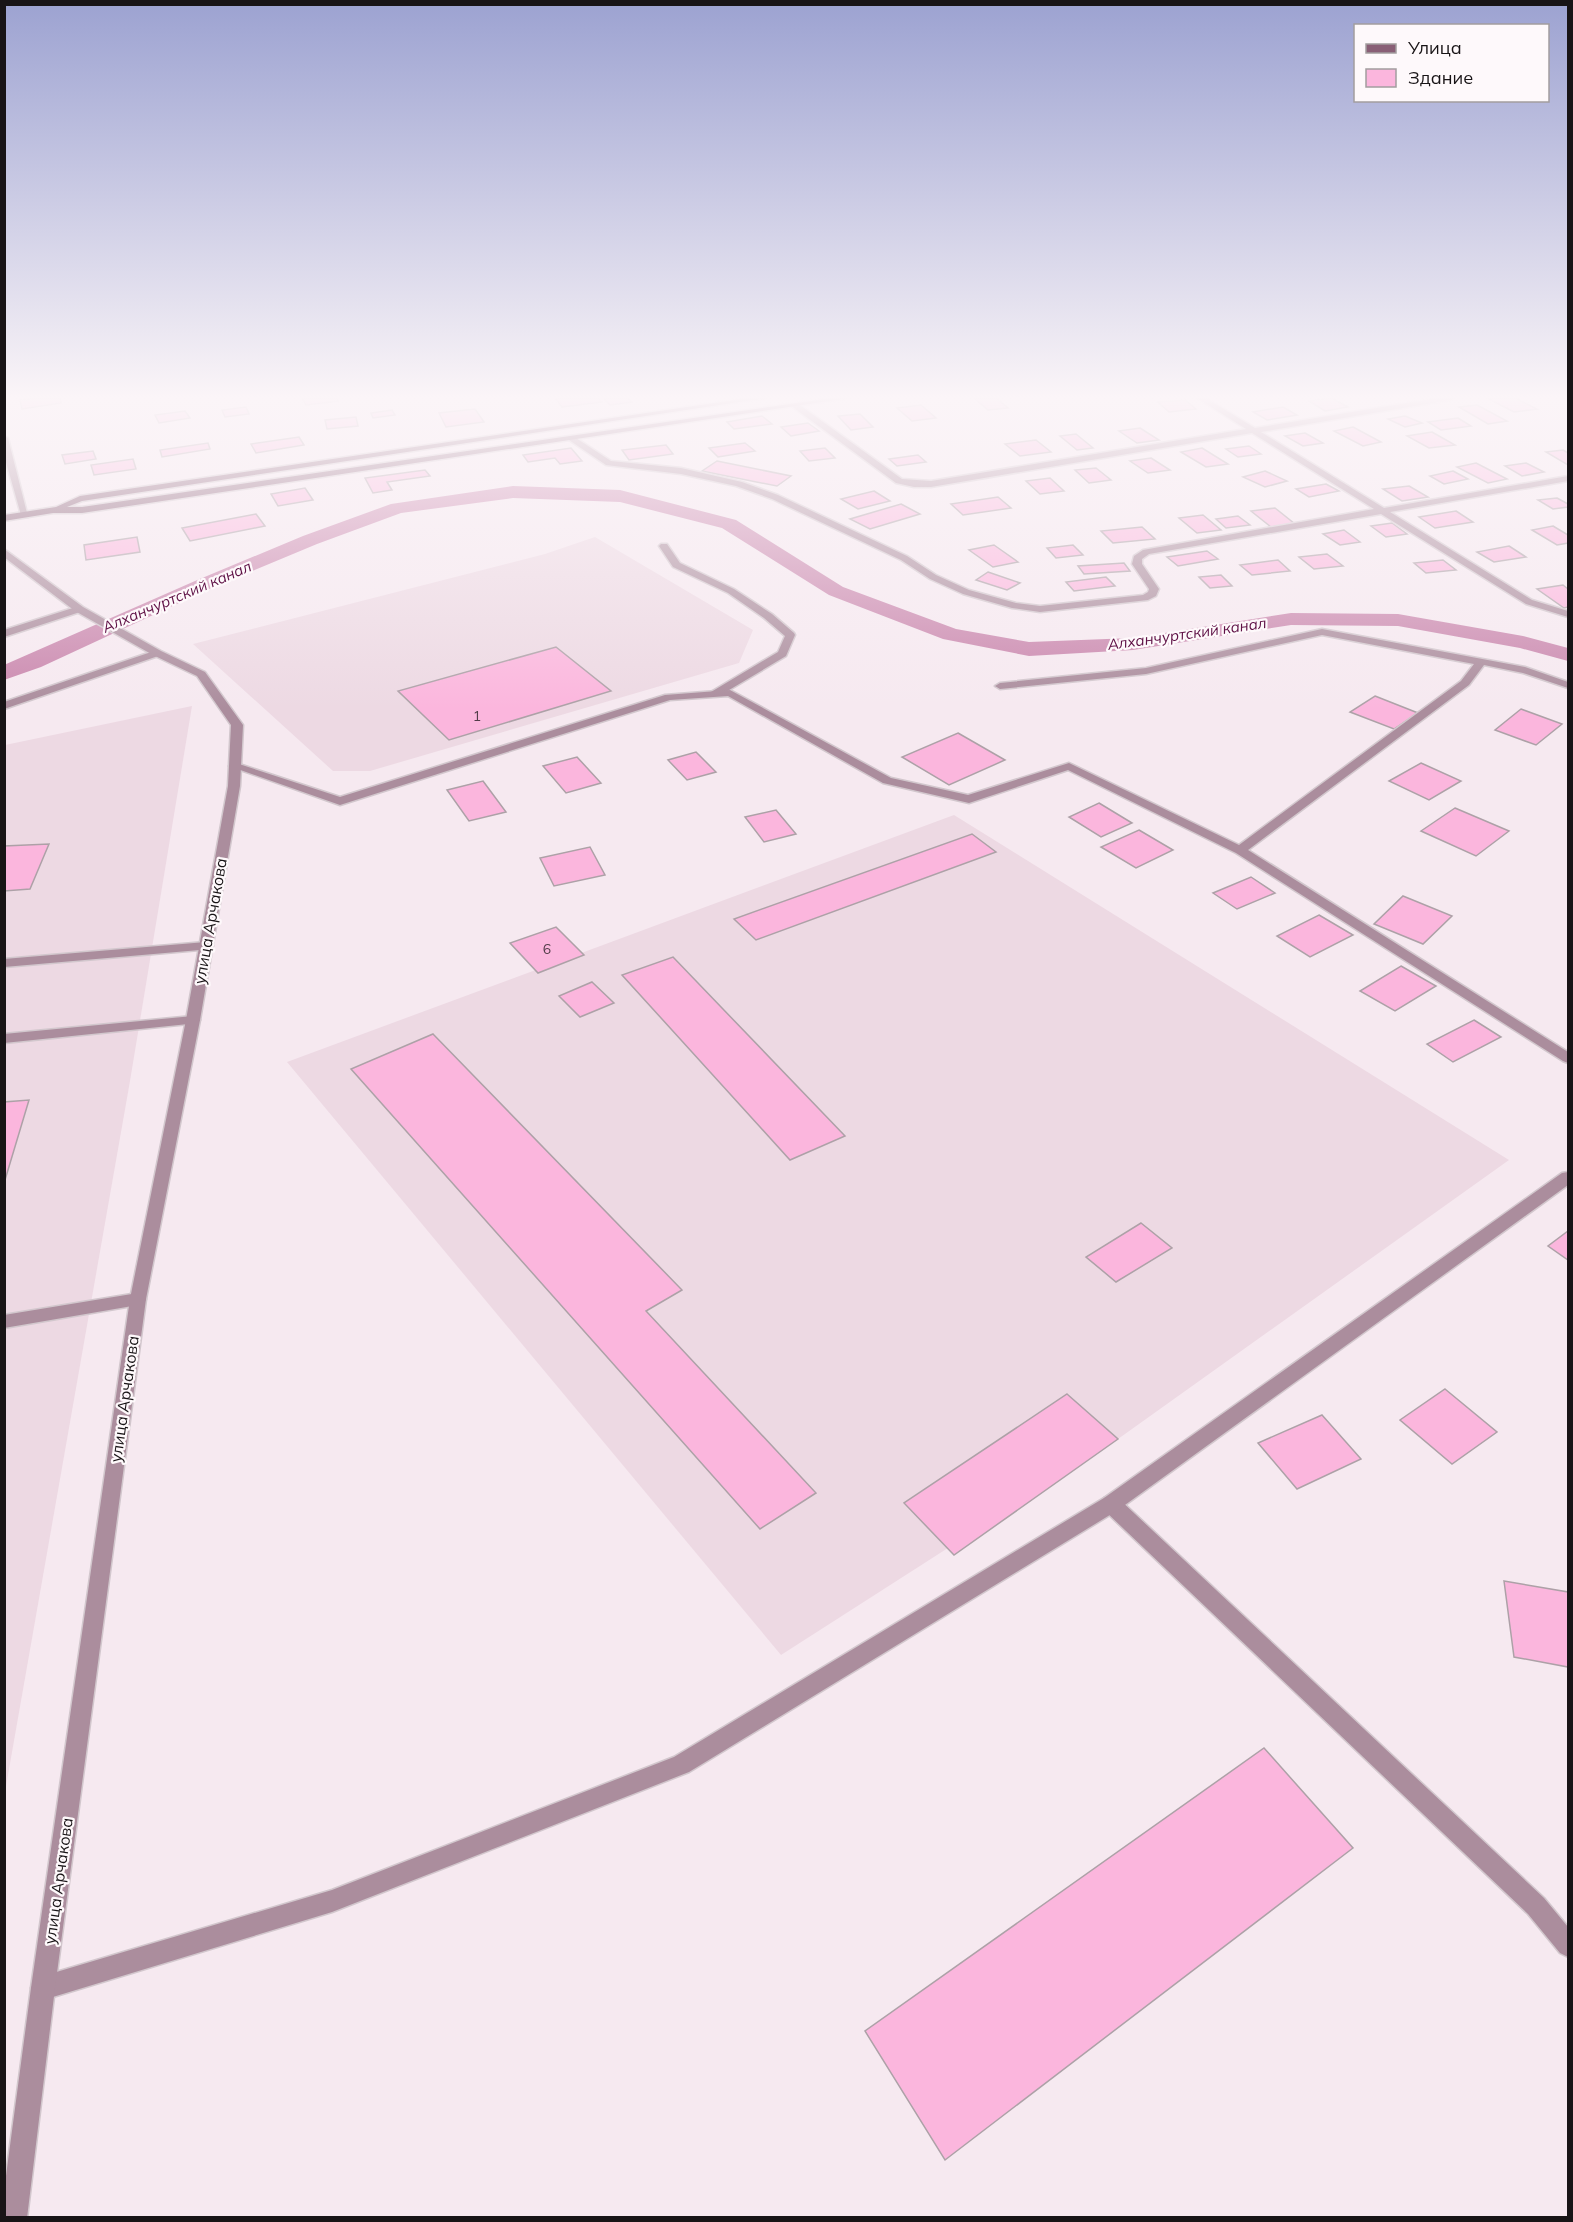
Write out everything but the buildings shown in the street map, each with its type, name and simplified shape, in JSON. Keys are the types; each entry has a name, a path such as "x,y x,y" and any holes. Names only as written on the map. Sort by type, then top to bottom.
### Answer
{"main road":[{"path":"53,510 73,502"},
{"path":"4,518 53,510 82,510 138,502"}],"street":[{"path":"21,502 25,515"},
{"path":"785,502 904,558 933,577 966,592 1033,609 1145,598 1153,594 1154,589 1137,564 1137,558 1146,552 1432,502"},
{"path":"1370,502 1529,602 1568,614"},
{"path":"664,546 676,565 731,591 768,616 790,635 782,654 716,694"},
{"path":"4,552 79,609"},
{"path":"4,634 79,609"},
{"name":"улица Арчакова","path":"14,2217 43,1988 138,1299 193,1020 234,786 237,725 201,674 156,653 79,609"},
{"path":"1000,686 1146,672 1322,632 1525,670 1569,685"},
{"path":"4,706 156,653"},
{"path":"1240,850 1465,683 1481,662"},
{"path":"235,766 340,801 669,697 730,693 887,781 969,799 1070,765 1240,850 1569,1058"},
{"path":"4,963 206,946"},
{"path":"4,1039 193,1020"},
{"path":"43,1988 332,1901 681,1765 1111,1504 1569,1177"},
{"path":"4,1322 138,1299"},
{"path":"1111,1504 1536,1906 1569,1945"}],"shaded area":[{"path":"595,537 753,630 739,663 370,771 333,771 193,644 545,554"},
{"path":"192,706 130,1081 5,1792 5,745"},
{"path":"954,815 1509,1160 1118,1439 781,1655 287,1062"}],"waterway":[{"name":"Алханчуртский канал","path":"4,673 310,540 398,508 443,502"},
{"name":"Алханчуртский канал","path":"642,502 729,524 836,591 951,634 1029,649 1133,644 1291,619 1398,620 1523,642 1568,655"}]}
